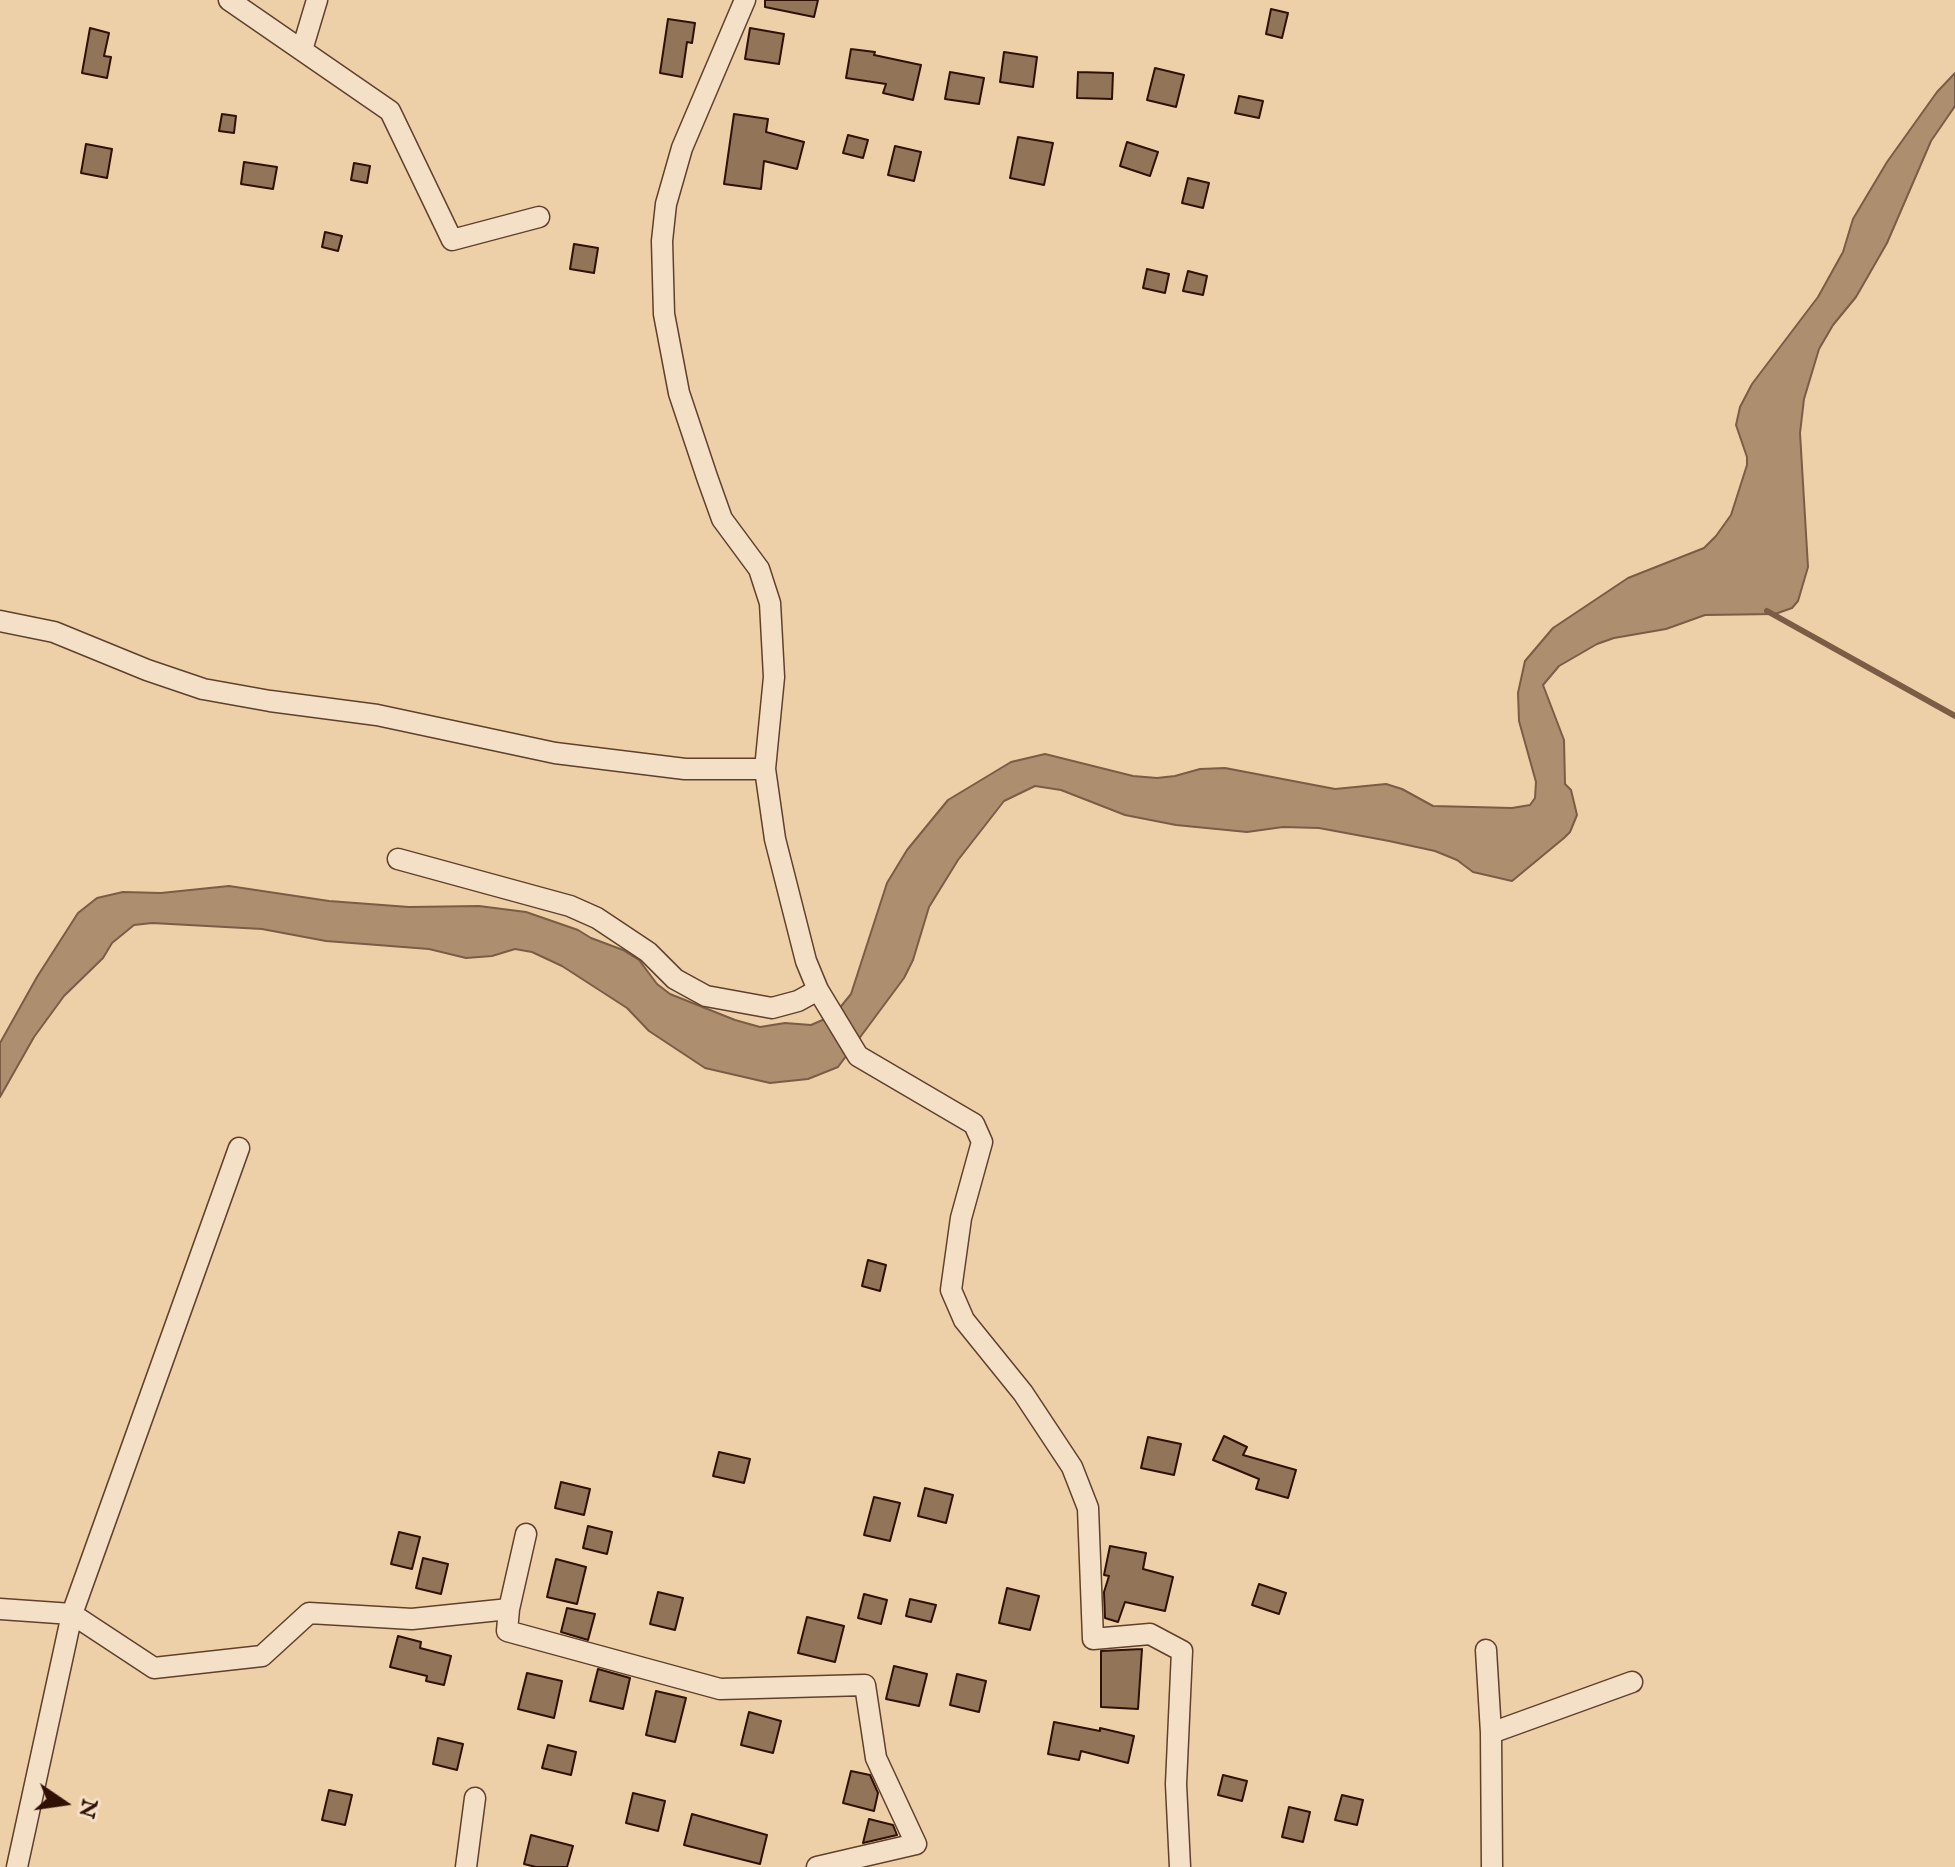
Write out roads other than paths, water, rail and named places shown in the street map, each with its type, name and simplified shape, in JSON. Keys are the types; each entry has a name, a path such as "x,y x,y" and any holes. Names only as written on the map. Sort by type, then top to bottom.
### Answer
{"street":[{"path":"229,0 390,111 452,240 539,217"},
{"path":"302,50 317,0"},
{"path":"745,0 682,148 666,204 662,241 664,314 679,393 722,519 759,569 770,603 774,677 765,769 775,839 806,961 822,996 858,1056 974,1124 982,1142 961,1218 951,1290 964,1320 1023,1393 1072,1467 1088,1508 1093,1639 1150,1634 1182,1651 1176,1784 1180,1867"},
{"path":"0,621 54,632 203,689 377,715 555,753 685,769 765,769"},
{"path":"398,859 570,906 597,918 648,952 675,979 706,996 772,1008 822,996"},
{"path":"17,1867 72,1614 239,1148"},
{"path":"526,1534 507,1631 720,1689 865,1685 876,1758 916,1844 817,1867"},
{"path":"0,1609 72,1614 154,1668 262,1656 309,1613 412,1619 509,1609"},
{"path":"1486,1650 1491,1733 1492,1867"},
{"path":"1491,1733 1632,1682"},
{"path":"466,1867 475,1798"}],"waterway":[{"path":"1767,611 1955,716"}]}
